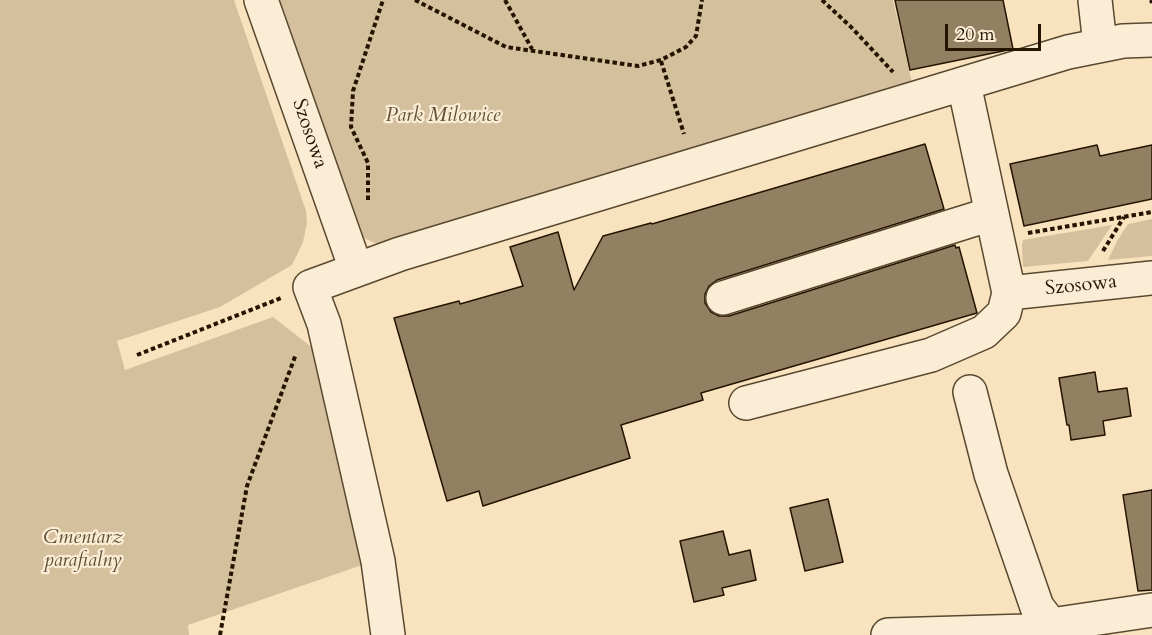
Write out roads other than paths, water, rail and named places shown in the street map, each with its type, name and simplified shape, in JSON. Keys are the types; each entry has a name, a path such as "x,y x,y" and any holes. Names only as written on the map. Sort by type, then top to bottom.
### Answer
{"street":[{"name":"Szosowa","path":"261,0 356,269"},
{"path":"1095,0 1100,45"},
{"path":"387,635 378,561 324,324 310,287 356,269 1068,52 1123,41 1152,40"},
{"path":"746,404 931,355 984,332 1004,313 1009,293 964,84"},
{"path":"723,298 993,226"},
{"name":"Szosowa","path":"1009,293 1152,278"},
{"path":"970,392 991,474 1037,607 1039,628"},
{"path":"888,635 1039,628 1152,610"}],"park label":[{"name":"Park Milowice","path":"443,116"},
{"name":"Cmentarz parafialny","path":"83,550"}]}
